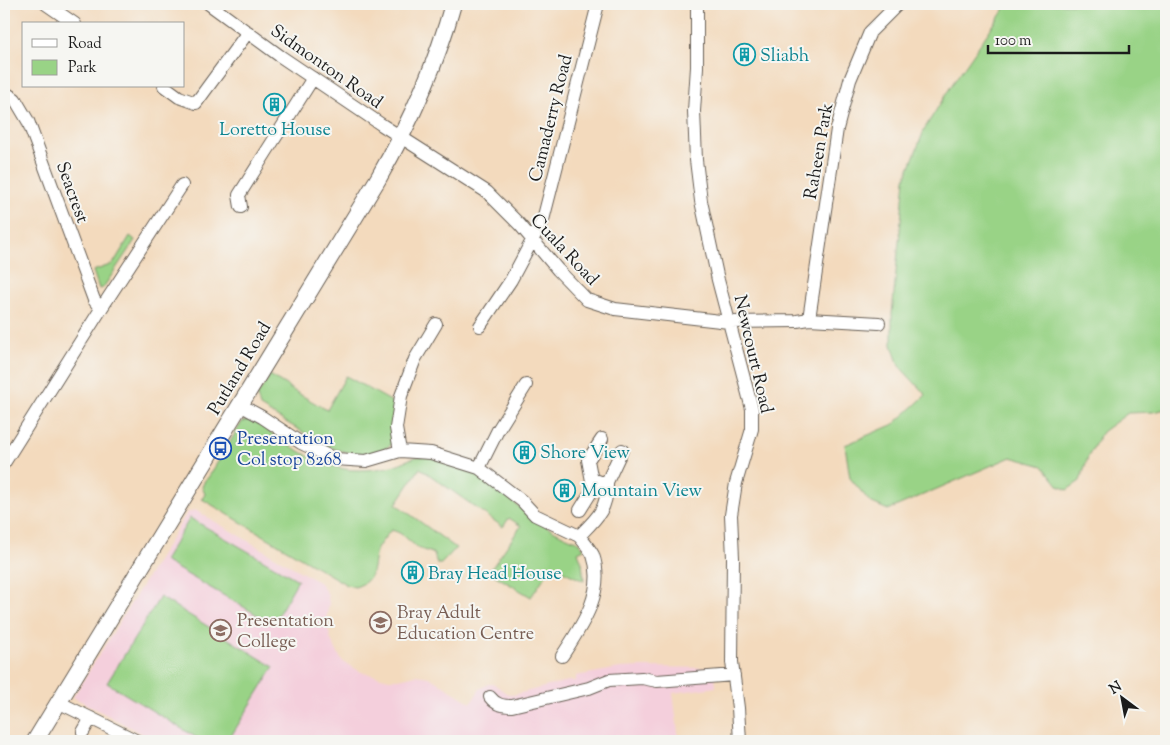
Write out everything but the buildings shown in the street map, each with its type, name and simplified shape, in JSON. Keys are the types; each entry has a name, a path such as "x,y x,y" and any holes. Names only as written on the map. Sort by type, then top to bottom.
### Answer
{"main road":[{"name":"Putland Road","path":"35,741 378,179 416,108 432,68 453,4"}],"street":[{"path":"46,4 72,22"},
{"name":"Sidmonton Road","path":"208,4 401,138"},
{"name":"Camaderry Road","path":"480,326 512,280 543,220 598,4"},
{"name":"Newcourt Road","path":"697,4 697,67 694,111 696,160 701,201 708,238 752,410 752,429 736,483 731,516 733,558 732,662 740,741"},
{"name":"Raheen Park","path":"809,319 837,128 850,80 870,32 898,4"},
{"path":"167,88 179,97 196,104 248,32"},
{"path":"241,207 239,195 313,78"},
{"name":"Seacrest","path":"4,92 15,99 28,121 94,300 101,309"},
{"name":"Cuala Road","path":"401,138 487,192 587,300 615,309 730,322 797,321 809,319 879,323"},
{"path":"4,463 182,185"},
{"path":"400,451 396,428 401,396 415,359 436,324"},
{"path":"479,468 498,430 526,386"},
{"path":"240,406 262,417 301,443 336,459 366,461 400,451 430,453 479,468 522,501 535,515 579,536 592,554 596,571 594,593 587,616 562,656"},
{"path":"602,440 588,460 592,481 603,482"},
{"path":"580,510 603,482 622,450"},
{"path":"579,536 604,509 608,497 603,482"},
{"path":"490,697 502,706 512,706 589,688 609,680 642,678 657,681 734,676"},
{"path":"58,702 137,741"},
{"path":"83,732 91,718"}],"shaded area":[{"name":"Presentation College","path":"195,510 320,583 327,593 329,603 326,620 331,640 342,661 361,672 389,679 416,675 429,677 471,703 480,689 488,684 494,684 506,693 513,695 568,681 576,681 576,676 620,668 714,668 716,687 673,693 679,741 156,741 73,697 187,513"}],"green space":[{"path":"1008,4 1166,4 1166,409 1153,412 1128,413 1102,432 1088,457 1080,481 1067,490 1059,486 1043,466 1011,457 888,510 870,502 850,478 845,445 894,424 926,395 899,366 892,345 892,314 905,179 925,128 953,83"},
{"path":"130,236 135,240 103,288 99,289 93,271 113,264"},
{"path":"268,374 327,410 346,376 396,404 392,444 376,452 368,453 350,453 325,445 260,407 257,396 268,379"},
{"path":"252,419 274,436 316,460 344,469 381,468 416,457 422,457 447,461 474,472 537,521 579,542 584,549 578,552 582,563 584,581 552,566 531,597 489,572 521,526 509,518 503,527 420,468 396,504 456,548 441,564 437,564 434,554 415,546 400,533 391,530 378,547 368,580 355,587 347,585 202,499 205,494 202,487 205,480 242,422"},
{"path":"190,518 298,580 273,624 164,561"},
{"path":"160,597 274,667 228,741 202,741 107,683"}],"place":[{"name":"Sliabh","path":"744,55"},
{"name":"Loretto House","path":"275,104"},
{"name":"Presentation Col stop 8268","path":"221,448"},
{"name":"Shore View","path":"524,452"},
{"name":"Mountain View","path":"565,490"},
{"name":"Bray Head House","path":"412,573"},
{"name":"Bray Adult Education Centre","path":"381,622"},
{"name":"Presentation College","path":"221,630"}]}
